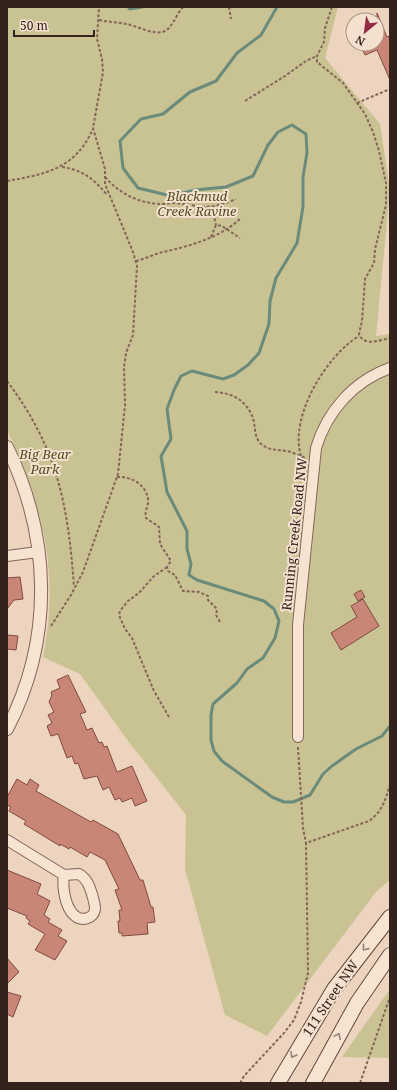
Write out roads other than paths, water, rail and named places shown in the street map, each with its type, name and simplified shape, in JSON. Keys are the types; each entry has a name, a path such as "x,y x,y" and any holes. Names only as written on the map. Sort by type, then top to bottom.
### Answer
{"main road":[{"name":"111 Street NW","path":"278,1083 334,989 390,918"},
{"name":"111 Street NW","path":"313,1083 357,1003 390,955"}],"street":[{"name":"Running Creek Road NW","path":"298,737 298,625 313,460 323,426 338,406 362,382 390,368"},
{"path":"7,447 28,500 38,552 41,602 37,647 22,696 7,728"},
{"path":"7,556 38,552"},
{"path":"7,840 64,874 79,874 84,877 89,885 95,907 94,914 90,918 84,919 76,917 72,914 64,889 64,874"}],"waterway":[{"path":"128,7 130,9 142,7"},
{"path":"277,7 261,35 237,53 216,81 190,92 163,114 141,119 120,141 123,168 138,188 171,196 195,190 226,187 253,176 268,145 278,132 292,125 306,134 307,153 303,177 303,207 297,243 276,278 270,301 269,324 259,353 248,365 234,375 223,379 192,371 181,376 167,409 171,439 161,456 167,492 187,531 187,549 191,564 189,575 197,580 264,601 274,609 279,621 275,638 263,658 247,669 237,683 213,704 211,715 211,740 214,751 222,761 272,797 284,802 293,802 310,795 323,774 332,766 356,749 382,736 390,726"}],"park label":[{"name":"Blackmud Creek Ravine","path":"197,204"},
{"name":"Big Bear Park","path":"45,462"}]}
